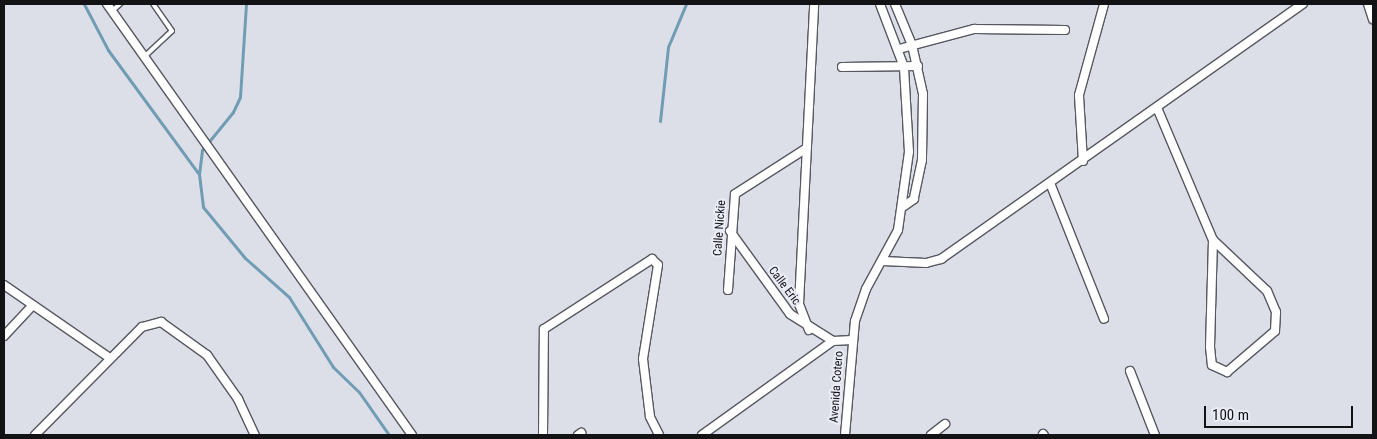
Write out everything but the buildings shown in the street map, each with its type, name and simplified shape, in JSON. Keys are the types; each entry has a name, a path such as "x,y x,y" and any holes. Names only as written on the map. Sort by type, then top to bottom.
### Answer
{"street":[{"path":"810,330 799,306 814,4"},
{"path":"880,4 904,66 909,128 900,196 904,206 914,199 922,160 918,66 912,45 895,4"},
{"path":"1083,161 1079,95 1104,4"},
{"path":"883,262 937,261 1158,110 1303,4"},
{"path":"1368,4 1373,19"},
{"path":"110,7 412,435"},
{"path":"899,49 974,29 1065,30"},
{"path":"842,67 918,66"},
{"path":"1158,110 1213,240 1267,291 1276,312 1275,331 1227,372 1212,365 1210,347 1213,240"},
{"name":"Calle Nickie","path":"728,290 732,200 739,189 807,148"},
{"path":"1050,183 1104,320"},
{"name":"Avenida Cotero","path":"844,435 852,340 862,297 883,262 904,206"},
{"name":"Calle Eric","path":"730,231 785,309 810,330 833,341"},
{"path":"543,435 544,328 653,259 658,266 643,359 650,417 659,435"},
{"path":"4,285 110,358"},
{"path":"4,336 32,305"},
{"path":"35,435 142,327 170,325 220,370 255,435"},
{"path":"702,435 833,341 852,340"},
{"path":"1130,371 1155,435"},
{"path":"931,435 945,424"}],"lane":[{"path":"110,7 120,4"},
{"path":"144,56 172,31 153,4"}],"waterway":[{"path":"84,4 108,50 198,173"},
{"path":"246,4 240,97 233,112 202,150 199,174 203,207 245,258 289,297 333,367 359,392 389,435"},
{"path":"660,121 668,47 686,4"}]}
